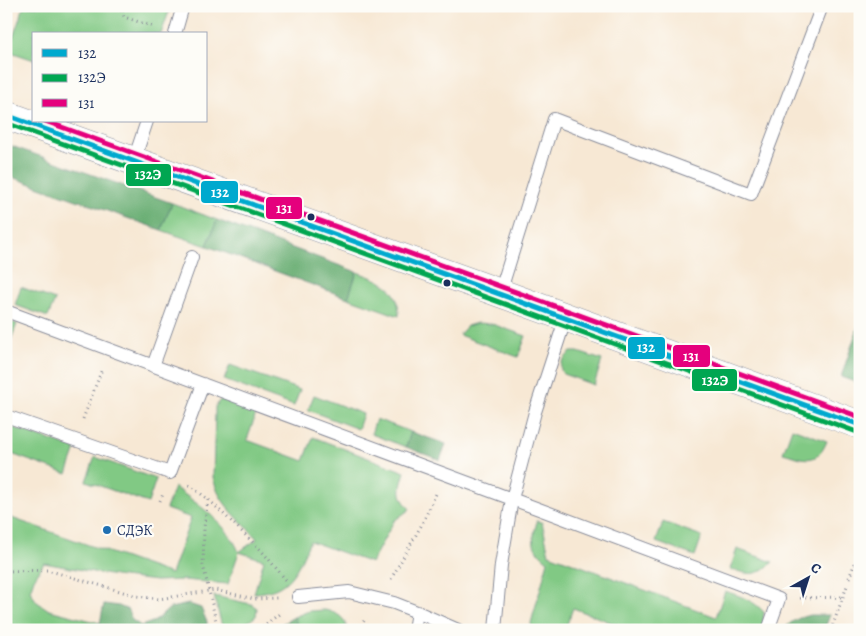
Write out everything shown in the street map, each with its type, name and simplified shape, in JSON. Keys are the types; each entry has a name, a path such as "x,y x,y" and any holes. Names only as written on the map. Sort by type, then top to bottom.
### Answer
{"street":[{"path":"6,115 500,292 860,425"}],"lane":[{"path":"176,32 183,6"},
{"path":"500,292 554,119 751,194 822,6"},
{"path":"134,160 147,122"},
{"path":"153,366 192,257"},
{"path":"6,311 779,599 768,630"},
{"path":"495,630 501,565 512,499 535,412 566,316"},
{"path":"6,416 170,474 203,384"},
{"path":"298,597 350,592 379,599 417,612 458,630"},
{"path":"414,630 417,612"}],"path":[{"path":"120,6 124,18 157,28"},
{"path":"76,440 109,350"},
{"path":"170,474 183,480 208,499 261,550 298,597"},
{"path":"358,630 379,599 421,526 444,474"},
{"path":"208,499 204,527 203,558 208,590 218,630"},
{"path":"849,578 860,550"},
{"path":"854,564 860,566"},
{"path":"6,571 47,570 137,596 159,600 208,590 260,599 298,597"},
{"path":"831,630 847,586"},
{"path":"258,630 274,619 298,597"},
{"path":"779,599 842,597"}],"green space":[{"path":"24,6 171,6 162,32 32,32 32,59 8,51"},
{"path":"6,144 172,203 161,230 6,175"},
{"path":"172,203 217,220 207,246 161,230"},
{"path":"217,220 357,272 348,298 207,246"},
{"path":"357,272 374,278 392,291 396,298 399,316 348,298"},
{"path":"21,287 55,300 48,317 15,305"},
{"path":"6,320 17,324 6,353"},
{"path":"860,321 860,384 841,377"},
{"path":"477,323 492,324 526,336 518,357 459,335 467,326"},
{"path":"571,352 578,352 602,360 594,385 563,374 561,365"},
{"path":"230,365 300,390 294,406 224,380"},
{"path":"314,395 363,414 358,429 308,410"},
{"path":"220,400 226,400 257,411 247,440 304,461 313,437 405,472 401,496 410,509 394,521 371,563 310,541 291,578 276,589 254,593 264,560 239,552 257,539 225,504 213,477 215,407"},
{"path":"376,419 411,432 406,447 371,434"},
{"path":"6,425 76,449 67,474 6,452"},
{"path":"792,428 827,441 819,454 809,459 783,453"},
{"path":"411,432 446,444 440,460 406,447"},
{"path":"95,457 156,479 148,503 86,481"},
{"path":"174,487 211,515 228,532 239,552 228,584 184,580 156,581 115,576 44,563 34,579 30,591 37,602 49,610 100,623 101,630 6,630 6,516 171,574 191,518 166,509"},
{"path":"537,521 542,522 549,554 716,617 725,591 751,601 764,612 763,630 631,630 573,608 565,630 532,630 531,623 548,561 535,548 534,534"},
{"path":"663,522 702,536 695,556 656,542"},
{"path":"737,549 773,562 762,570 753,573 743,573 730,569"},
{"path":"214,596 251,604 257,608 256,616 241,626 223,630"},
{"path":"104,604 119,606 128,610 132,620 141,626 155,621 170,608 189,604 201,608 207,622 207,630 101,630 100,623"},
{"path":"325,610 340,616 345,622 347,630 299,630 294,617 309,611"},
{"path":"811,615 830,615 824,630 783,630 796,620"},
{"path":"294,617 299,630 271,630"}],"transit line":[{"name":"132","path":"6,115 860,425"},
{"name":"131","path":"48,122 860,417"},
{"name":"132Э","path":"6,123 857,432"}],"place":[{"name":"СДЭК","path":"107,530"}]}
